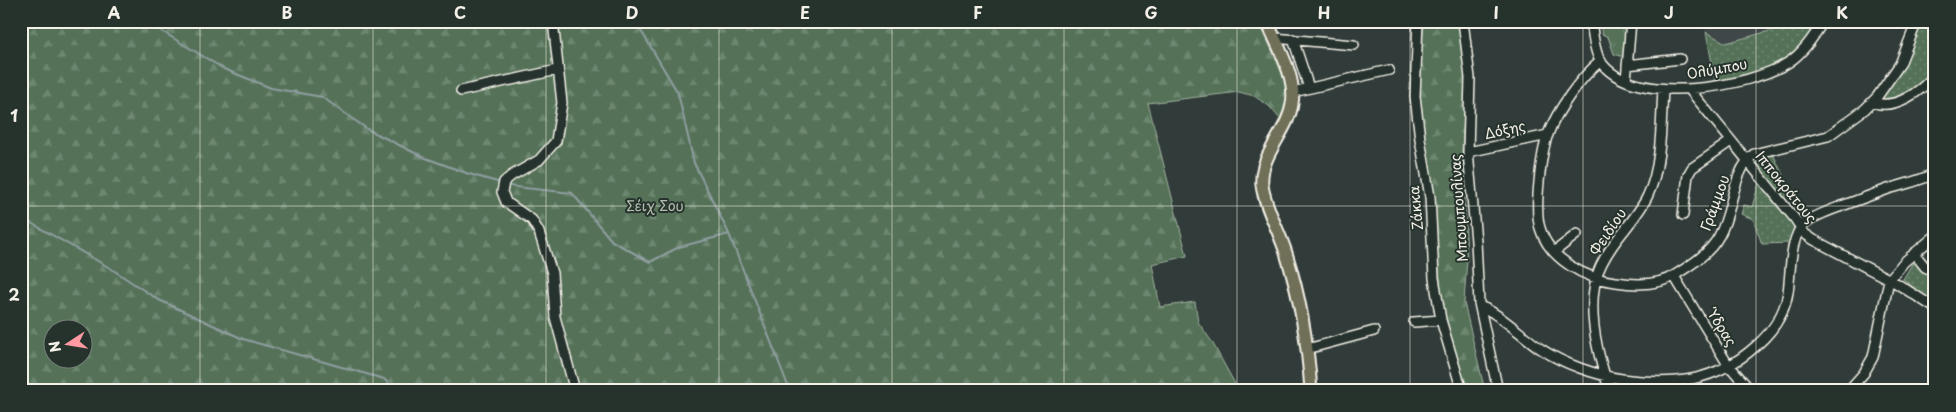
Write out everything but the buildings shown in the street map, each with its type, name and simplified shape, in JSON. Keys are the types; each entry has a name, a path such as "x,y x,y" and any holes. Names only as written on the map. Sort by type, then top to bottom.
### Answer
{"main road":[{"path":"1267,21 1289,74 1293,92 1290,112 1265,162 1262,180 1265,200 1288,261 1307,349 1311,391"}],"street":[{"path":"553,21 557,70 562,89 562,103 556,141 539,160 504,182 502,192 506,202 532,220 539,232 552,273 555,317 575,391"},
{"name":"Ζάκκα","path":"1418,21 1415,96 1430,196 1434,278 1441,320 1462,391"},
{"name":"Μπουμπουλίνας","path":"1463,21 1470,78 1468,152 1480,307 1498,391"},
{"path":"1591,21 1601,61"},
{"path":"1626,80 1631,21"},
{"name":"Ολύμπου","path":"1601,61 1612,72 1626,80 1663,90 1689,89 1745,80 1783,66 1804,50 1823,21"},
{"path":"1747,160 1754,154 1828,136 1872,102 1900,64 1917,21"},
{"path":"1274,38 1354,45"},
{"path":"1293,39 1309,88"},
{"path":"1627,65 1680,59"},
{"name":"Γράμμου","path":"1601,61 1569,97 1548,135 1539,189 1538,219 1543,235 1561,260 1596,278 1611,282 1637,284 1658,282 1674,276 1705,254 1720,235 1740,172 1747,160"},
{"path":"461,91 557,70"},
{"path":"1293,92 1390,70"},
{"path":"1872,102 1883,104 1906,98 1917,92 1935,75"},
{"name":"Ιπποκράτους","path":"1689,89 1801,228 1814,240 1889,280 1935,308"},
{"name":"Φειδίου","path":"1610,391 1594,324 1596,278 1602,263 1640,208 1653,182 1663,90"},
{"name":"Δόξης","path":"1468,152 1548,135"},
{"path":"1683,216 1688,176 1692,168 1731,141"},
{"path":"1480,307 1492,312 1543,350 1574,366 1605,375 1635,380 1677,382 1710,374 1730,366 1761,342 1777,322 1787,298 1790,259 1801,228 1806,222 1829,211 1935,173"},
{"path":"1554,252 1577,234"},
{"path":"1848,391 1864,373 1873,357 1889,280 1900,266 1935,236"},
{"path":"1914,253 1925,266 1935,272"},
{"name":"Ύδρας","path":"1674,276 1730,366 1751,391"},
{"path":"1414,322 1441,320"},
{"path":"1307,349 1374,330"}],"shaded area":[{"path":"1691,21 1779,21 1779,24 1773,30 1726,43"}],"green space":[{"name":"Σέιχ Σου","path":"21,21 1259,21 1282,73 1288,93 1286,108 1280,119 1269,106 1254,96 1239,92 1148,103 1187,256 1152,264 1160,307 1195,302 1198,322 1212,342 1235,384 1235,391 21,391"},
{"path":"1424,21 1460,21 1467,64 1462,151 1467,258 1464,303 1485,391 1464,391 1443,313 1432,188 1418,92"},
{"path":"1599,21 1627,21 1624,57 1614,54 1608,37 1602,34"},
{"path":"1779,21 1820,21 1797,53 1769,71 1716,84 1706,32 1726,43 1773,30"},
{"path":"1921,21 1935,21 1935,69 1911,90 1881,101 1880,97 1909,51"},
{"path":"1773,154 1790,190 1784,199 1757,166 1761,156"},
{"path":"1759,183 1794,225 1791,243 1762,244 1753,219 1741,214 1744,205 1752,207"},
{"path":"1914,261 1927,273 1935,276 1935,304 1903,279"}],"waterway":[{"path":"145,21 224,69 271,88 322,97 367,129 423,157 469,174 501,183"},
{"path":"633,21 643,34 678,93 694,163 729,234"},
{"path":"506,185 572,193 612,241 650,262 679,247 729,234 790,391"},
{"path":"21,222 31,223 110,268 157,299 243,339 384,379 397,391"}]}
